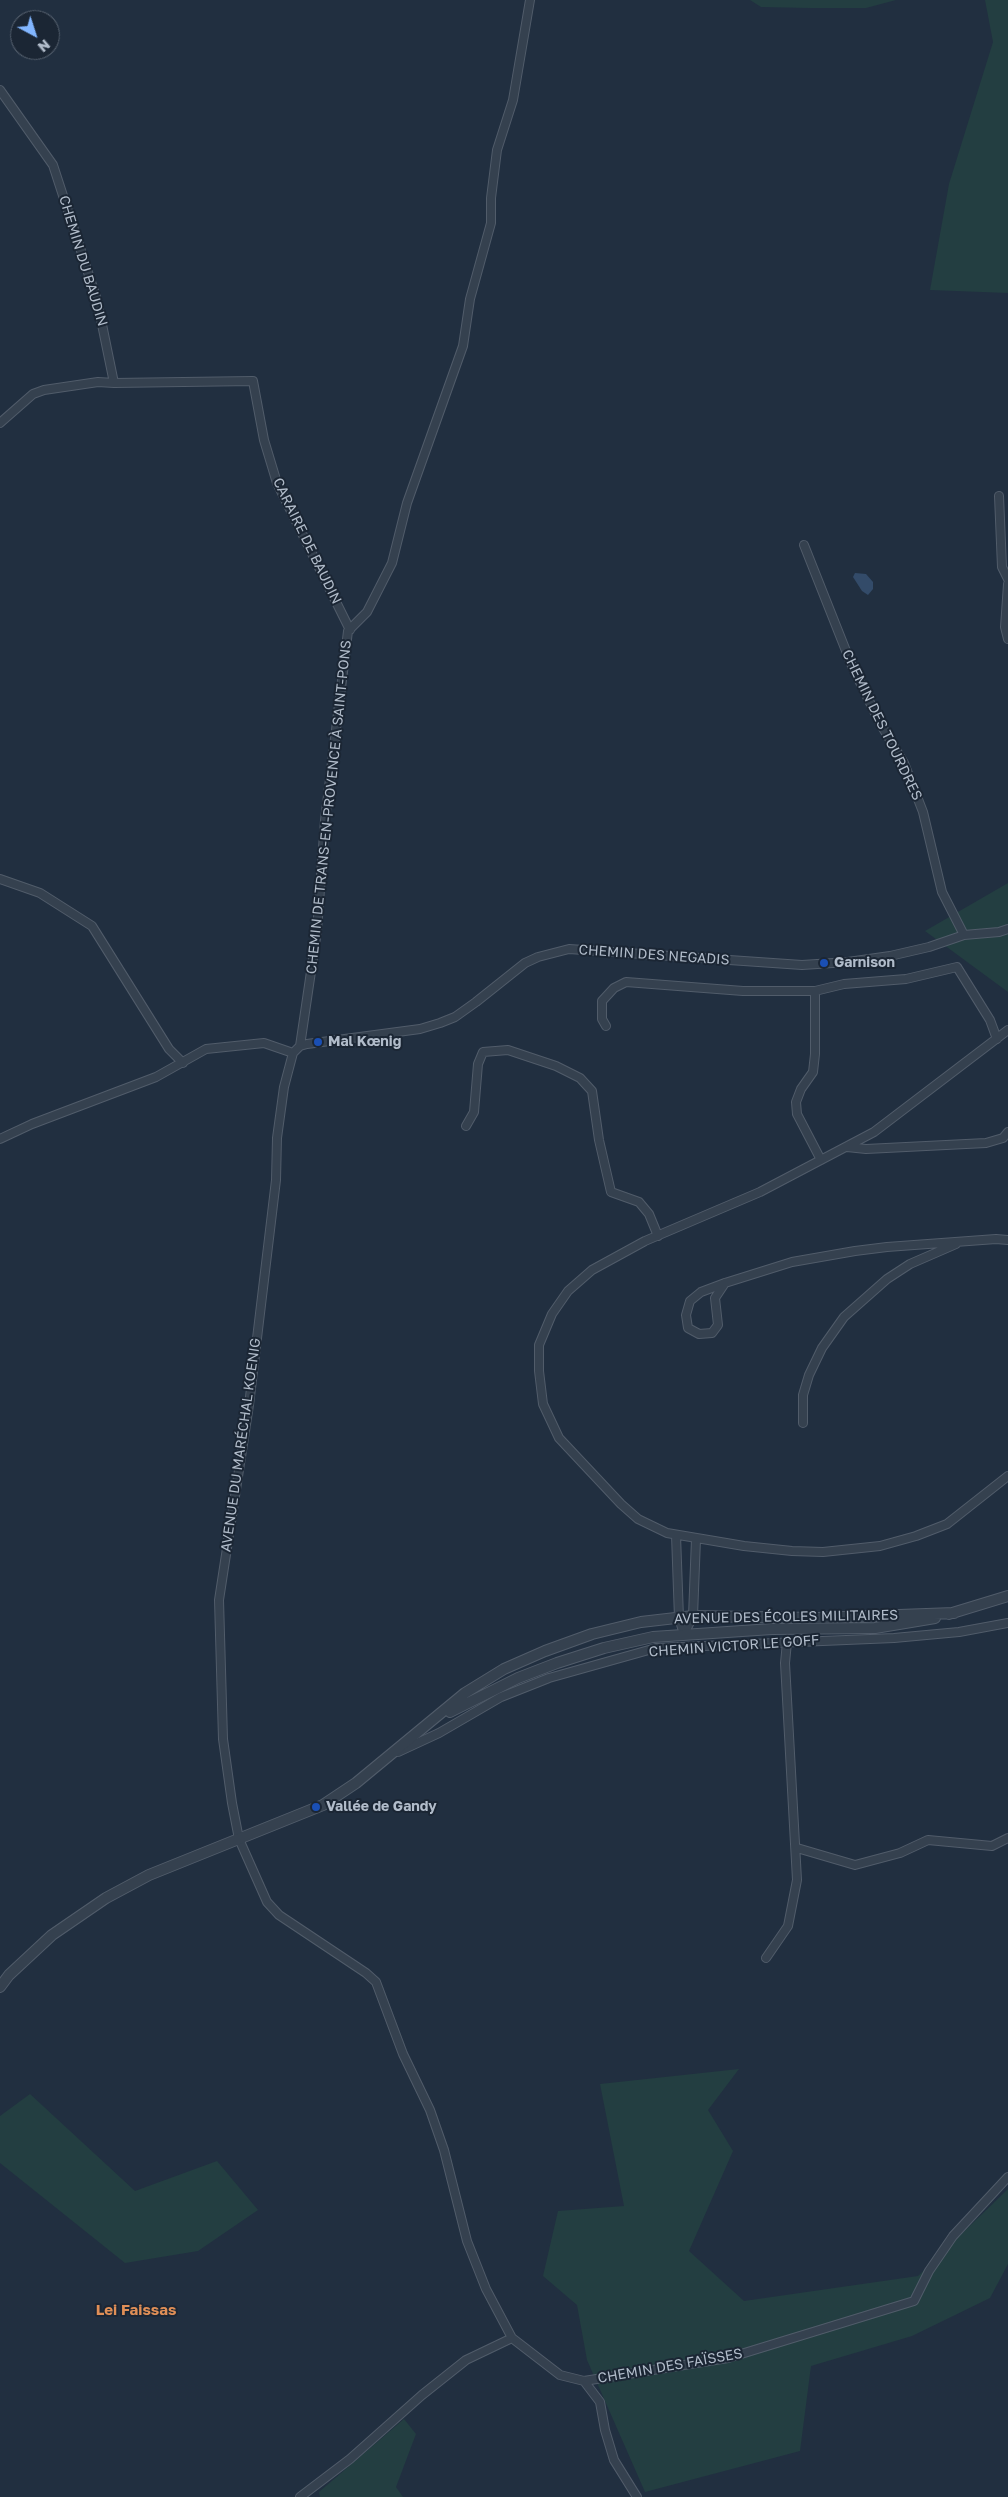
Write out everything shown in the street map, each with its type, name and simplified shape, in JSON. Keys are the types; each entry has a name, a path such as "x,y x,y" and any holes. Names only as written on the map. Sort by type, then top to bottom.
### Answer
{"street":[{"name":"CHEMIN DE TRANS-EN-PROVENCE À SAINT-PONS","path":"300,1046 317,931 321,864 335,732 350,630 367,612 392,563 407,503 462,346 470,299 491,223 497,150 514,100 530,0"},
{"name":"CHEMIN DU BAUDIN","path":"0,90 53,165 97,300 114,383"},
{"name":"CARAIRE DE BAUDIN","path":"114,383 253,381 264,440 277,483 350,630"},
{"path":"0,423 33,394 44,390 98,382 114,383"},
{"path":"999,496 1005,550 1002,567 1008,579"},
{"name":"CHEMIN DES TOURDRES","path":"804,545 852,666 881,725 904,763 923,812 942,892 964,935"},
{"path":"1008,584 1005,627 1008,639"},
{"path":"0,879 40,893 92,926 168,1049 183,1063"},
{"name":"CHEMIN DES NEGADIS","path":"300,1046 420,1029 440,1023 455,1017 525,963 538,957 569,949 802,965 848,962 890,956 929,947 964,935 999,932 1008,929"},
{"path":"606,1026 602,1019 602,1001 614,988 626,982 743,990 815,991 844,984 906,978 957,967 990,1020 997,1039"},
{"path":"815,991 815,1054 813,1072 801,1089 796,1102 797,1114 821,1160"},
{"path":"1008,1030 874,1132 760,1192 616,1255 592,1270 568,1291 552,1314 540,1345 539,1371 543,1404 559,1438 621,1504 638,1519 667,1533 696,1539 792,1551 823,1552 880,1546 916,1536 947,1524 1008,1476"},
{"path":"0,1138 156,1077 206,1049 264,1043 293,1053 300,1046"},
{"path":"466,1126 474,1112 478,1064 483,1052 508,1050 556,1066 580,1078 592,1091 599,1140 611,1192 639,1202 649,1214 658,1236"},
{"name":"AVENUE DU MARÉCHAL KOENIG","path":"293,1053 284,1087 277,1138 276,1180 249,1405 219,1600 224,1739 239,1839 266,1902 279,1915 366,1973 376,1982 400,2047 430,2110 470,2249 486,2288 512,2338"},
{"path":"847,1147 866,1149 986,1143 1003,1138 1008,1132"},
{"path":"725,1283 715,1298 718,1325 712,1333 699,1334 688,1328 686,1315 690,1301 701,1292 725,1283 792,1262 855,1250 967,1241 1008,1240"},
{"path":"803,1423 804,1395 809,1375 822,1348 844,1317 887,1278 941,1249 967,1241"},
{"path":"676,1535 679,1618 684,1634"},
{"path":"684,1634 694,1616 696,1539"},
{"name":"AVENUE DES ÉCOLES MILITAIRES","path":"434,1720 518,1678 557,1663 620,1644 654,1637 684,1634 772,1629 875,1628 920,1622 1008,1596"},
{"name":"AVENUE DES ÉCOLES MILITAIRES","path":"0,1987 9,1975 52,1935 106,1898 149,1875 323,1805 356,1784 466,1694 504,1669 545,1651 608,1630 641,1622 694,1616 817,1618 954,1613"},
{"name":"CHEMIN VICTOR LE GOFF","path":"391,1756 439,1732 501,1697 549,1678 656,1648 904,1637 959,1632 1008,1623"},
{"path":"766,1958 788,1926 797,1880 797,1848 792,1804 792,1760 785,1663 787,1642"},
{"path":"797,1848 855,1865 900,1853 928,1840 992,1846 1008,1838"},
{"name":"CHEMIN DES FAÏSSES","path":"512,2338 560,2375 584,2381 728,2358 914,2301 929,2271 953,2236 1008,2177"},
{"path":"300,2497 350,2459 422,2395 466,2360 512,2338"},
{"path":"584,2381 600,2402 605,2430 614,2460 637,2497"}],"green space":[{"path":"750,0 896,0 866,8 810,8 761,7"},
{"path":"985,0 1008,0 1008,293 930,290 949,184 993,42"},
{"path":"1008,883 1008,992 925,931"},
{"path":"739,2069 708,2110 733,2151 689,2251 744,2301 918,2276 1008,2189 1008,2264 990,2298 912,2336 811,2366 800,2451 645,2492 587,2360 577,2305 543,2276 558,2211 624,2206 600,2084"},
{"path":"30,2094 135,2191 217,2161 258,2210 198,2251 125,2263 0,2163 0,2116"},
{"path":"404,2419 416,2434 396,2487 403,2497 320,2497 319,2492"}],"water":[{"path":"855,573 866,574 873,582 873,589 868,595 862,591 853,577"}],"place":[{"name":"Garnison","path":"824,963"},
{"name":"Mal Kœnig","path":"318,1042"},
{"name":"Vallée de Gandy","path":"316,1807"}],"district":[{"name":"Lei Faissas","path":"136,2310"}]}
